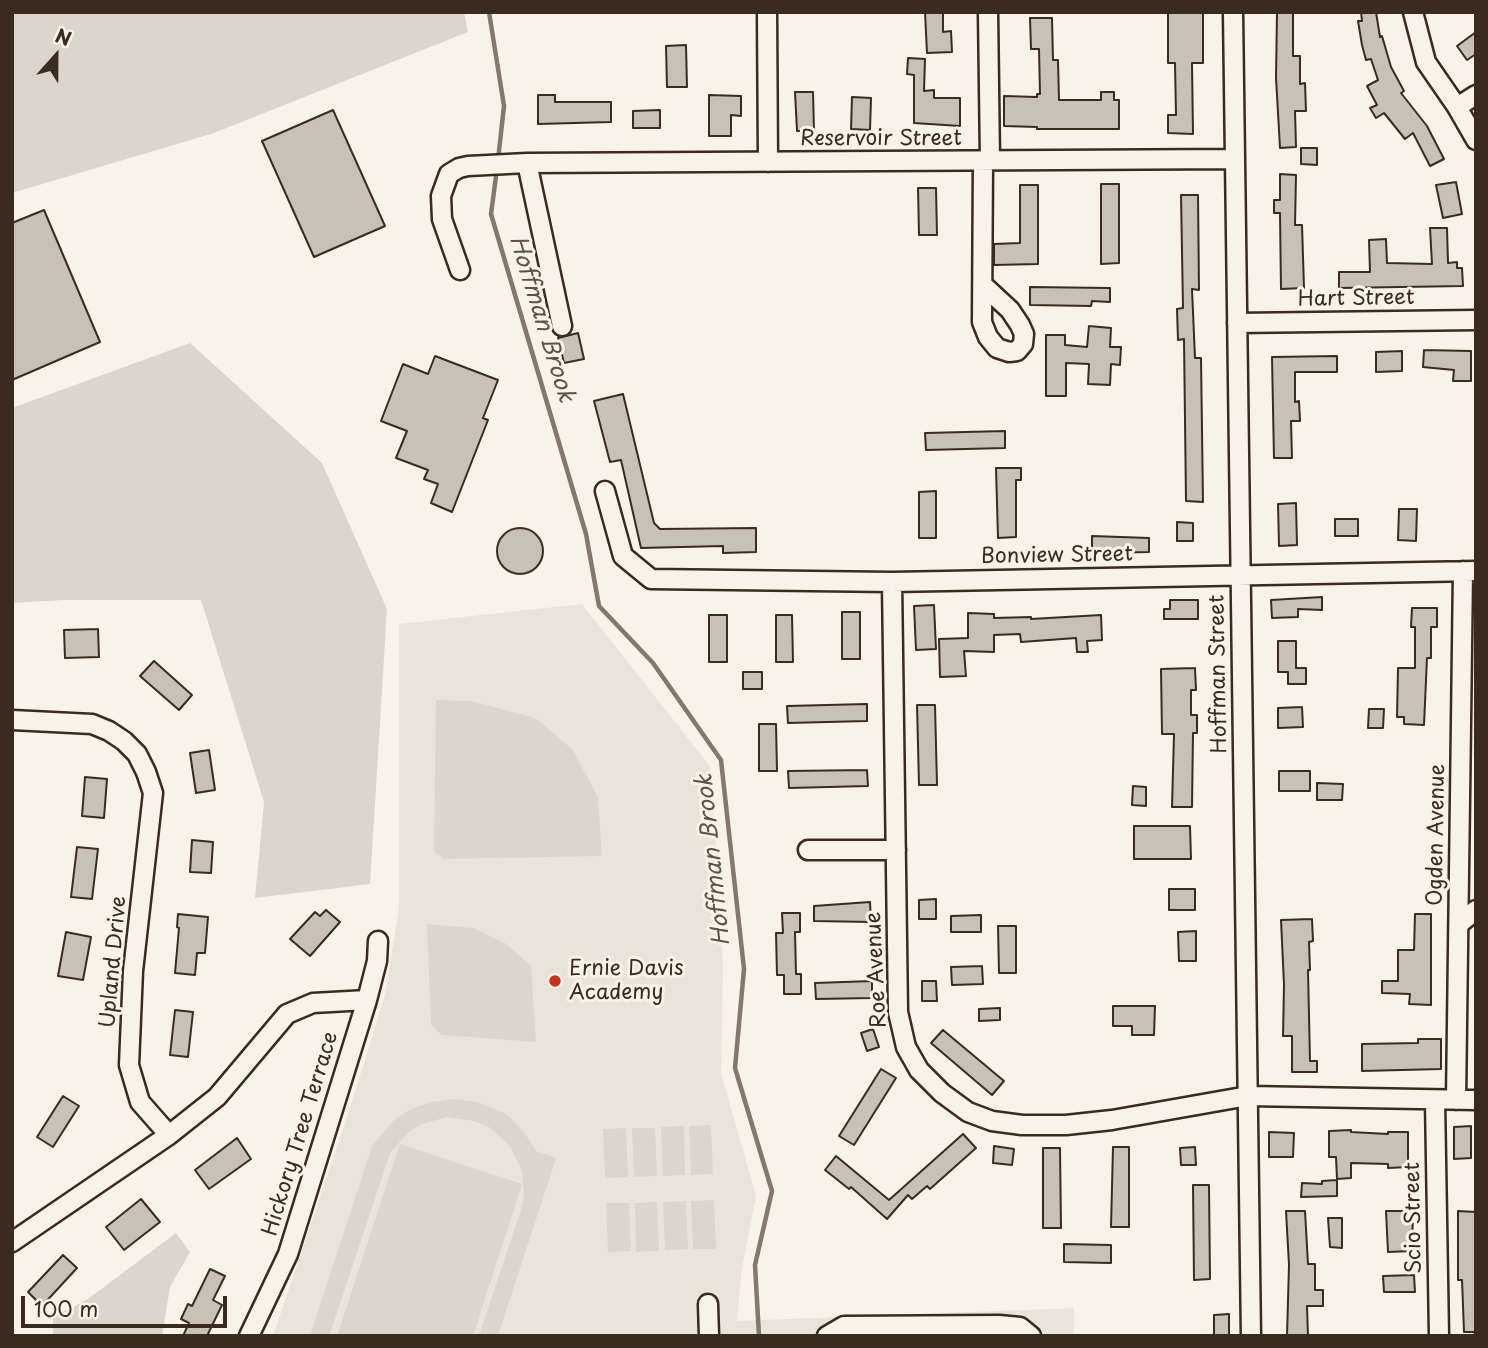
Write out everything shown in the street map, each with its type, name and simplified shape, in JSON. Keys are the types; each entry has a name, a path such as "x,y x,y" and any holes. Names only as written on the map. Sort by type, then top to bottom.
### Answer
{"street":[{"path":"767,12 768,162"},
{"path":"984,285 1010,310 1020,325 1024,334 1023,344 1017,351 1009,352 997,348 988,337 982,322 988,12"},
{"name":"Hoffman Street","path":"1233,12 1251,1336"},
{"path":"1413,12 1426,62 1476,140"},
{"path":"1457,107 1476,95"},
{"name":"Reservoir Street","path":"460,270 442,219 440,196 453,171 485,164 1234,159"},
{"path":"527,163 562,326"},
{"name":"Hart Street","path":"1237,323 1476,320"},
{"name":"Bonview Street","path":"604,491 623,556 651,579 892,582 1469,571"},
{"name":"Ogden Avenue","path":"1456,1100 1459,924 1468,780 1469,571"},
{"name":"Roe Avenue","path":"892,582 900,1028 906,1047 919,1070 942,1093 968,1112 992,1121 1022,1125 1066,1125 1112,1120 1248,1096 1476,1100"},
{"name":"Upland Drive","path":"12,720 92,724 124,741 137,754 146,772 153,793 133,971 129,1065 140,1102 169,1135"},
{"path":"808,849 896,850"},
{"path":"1459,924 1476,910"},
{"name":"Hickory Tree Terrace","path":"250,1336 288,1254 367,1000 377,961 378,941"},
{"path":"12,1242 169,1135 217,1097 287,1014 313,1003 367,1000"},
{"name":"Scio Street","path":"1435,1100 1439,1336"},
{"path":"708,1304 709,1336"},
{"path":"827,1336 844,1326 952,1331 1009,1325 1020,1327 1031,1336"}],"shaded area":[{"path":"12,12 464,12 468,32 214,133 12,193"},
{"path":"190,343 322,463 387,609 370,884 255,898 264,802 201,600 64,600 12,603 12,408"},
{"name":"Ernie Davis Academy","path":"582,604 709,765 720,891 723,968 721,1073 756,1196 742,1268 737,1321 1074,1308 1074,1336 273,1336 385,995 399,908 399,624"},
{"path":"436,700 471,701 535,718 573,750 598,798 602,856 444,859 434,851"},
{"path":"427,924 473,928 505,943 531,966 536,1042 442,1035 431,1025"},
{"path":"455,1099 478,1102 506,1114 524,1132 536,1151 556,1158 498,1336 479,1336 521,1210 524,1196 522,1171 510,1146 489,1127 474,1121 447,1117 419,1125 390,1153 329,1336 310,1336 372,1146 394,1120 409,1110 431,1102"},
{"path":"711,1125 713,1174 691,1175 689,1126"},
{"path":"684,1126 685,1175 663,1176 661,1127"},
{"path":"626,1128 628,1177 605,1178 603,1129"},
{"path":"632,1128 655,1128 657,1176 634,1177"},
{"path":"400,1144 522,1184 473,1336 337,1336"},
{"path":"714,1200 716,1249 693,1249 691,1201"},
{"path":"686,1201 688,1249 665,1250 663,1202"},
{"path":"657,1202 659,1251 636,1252 635,1203"},
{"path":"606,1203 629,1203 631,1251 608,1252"},
{"path":"176,1233 190,1252 170,1287 162,1336 53,1336 53,1317 88,1299"}],"building":[{"path":"925,12 943,12 943,32 951,31 952,52 927,53"},
{"path":"1277,12 1293,12 1293,56 1300,56 1300,84 1305,83 1306,111 1295,111 1296,147 1280,148 1276,78"},
{"path":"1361,12 1376,12 1380,37 1382,36 1391,67 1404,91 1401,93 1427,126 1444,159 1430,166 1413,133 1405,139 1384,113 1376,118 1370,108 1377,105 1367,86 1378,80 1371,59 1366,60 1362,45 1358,21 1362,21"},
{"path":"1168,13 1203,13 1203,63 1192,63 1193,134 1168,133 1168,115 1176,115 1175,63 1168,63"},
{"path":"1030,18 1052,18 1053,60 1058,60 1059,100 1101,100 1101,92 1114,92 1114,100 1119,100 1119,129 1037,129 1004,126 1004,96 1037,97 1037,94 1040,94 1039,49 1031,49"},
{"path":"1476,32 1476,54 1467,60 1457,46"},
{"path":"686,45 687,87 667,87 666,46"},
{"path":"908,58 925,59 924,91 934,90 934,98 960,98 960,126 914,123 914,75 907,74"},
{"path":"795,92 813,92 814,131 797,131"},
{"path":"538,95 555,95 555,102 611,102 611,122 538,124"},
{"path":"709,95 741,96 741,116 731,115 731,136 709,136"},
{"path":"852,97 871,98 870,130 851,129"},
{"path":"333,110 385,226 314,257 262,141"},
{"path":"660,110 660,128 633,128 633,111"},
{"path":"1301,148 1317,148 1317,165 1301,164"},
{"path":"1280,174 1296,175 1295,225 1302,225 1304,288 1281,289 1280,213 1274,213 1274,200 1280,200"},
{"path":"1456,182 1462,214 1443,218 1436,185"},
{"path":"1101,184 1119,184 1119,263 1101,264"},
{"path":"1020,185 1038,185 1038,264 994,265 994,244 1020,243"},
{"path":"918,188 936,188 937,235 919,235"},
{"path":"1181,195 1198,195 1199,290 1192,289 1195,358 1201,358 1203,502 1186,501 1184,339 1178,340 1177,309 1183,308"},
{"path":"44,210 100,342 12,380 12,223"},
{"path":"1430,228 1447,228 1448,263 1457,262 1457,268 1462,268 1463,286 1339,288 1339,272 1370,272 1369,240 1386,239 1387,263 1432,264"},
{"path":"1030,287 1110,288 1110,302 1092,301 1091,306 1030,305"},
{"path":"1089,326 1111,328 1110,347 1121,347 1120,365 1111,364 1110,385 1088,384 1089,364 1066,363 1066,396 1046,396 1046,335 1065,335 1065,345 1087,347"},
{"path":"578,333 584,359 564,363 558,338"},
{"path":"1424,350 1471,351 1471,381 1453,381 1454,370 1423,367"},
{"path":"1402,351 1402,371 1376,372 1376,352"},
{"path":"435,356 498,380 483,418 488,420 452,512 431,503 438,484 424,479 428,470 396,458 407,431 381,421 403,364 428,374"},
{"path":"1337,356 1337,372 1295,372 1295,402 1299,401 1300,421 1291,421 1292,458 1274,458 1272,357"},
{"path":"623,394 654,523 660,529 756,528 756,552 723,553 723,546 641,548 621,460 610,462 594,401"},
{"path":"1005,431 1005,448 926,450 925,433"},
{"path":"996,468 1021,468 1021,480 1016,480 1016,537 998,538"},
{"path":"936,491 936,538 919,538 919,492"},
{"path":"1296,503 1297,545 1279,546 1278,504"},
{"path":"1399,509 1417,509 1416,541 1398,540"},
{"path":"1335,519 1358,519 1358,536 1335,536"},
{"path":"1177,522 1193,523 1193,541 1177,541"},
{"path":"520,528 536,535 543,551 536,567 520,574 504,567 497,551 504,535"},
{"path":"1092,536 1149,538 1149,552 1092,553"},
{"path":"1322,597 1322,610 1298,609 1298,617 1272,618 1271,600"},
{"path":"1170,600 1198,600 1198,619 1164,619 1164,609 1170,609"},
{"path":"934,605 936,649 916,650 914,606"},
{"path":"1412,608 1437,608 1437,627 1431,627 1431,658 1427,658 1424,725 1404,724 1404,717 1397,717 1398,668 1415,668"},
{"path":"842,612 860,612 860,659 842,659"},
{"path":"968,613 994,614 994,618 1031,619 1101,615 1102,640 1087,641 1088,652 1077,652 1076,638 1021,642 1020,634 994,635 994,652 964,651 966,676 940,677 939,639 968,638"},
{"path":"709,615 727,615 727,662 709,662"},
{"path":"776,615 792,615 793,662 776,662"},
{"path":"98,629 99,657 65,658 64,630"},
{"path":"1278,641 1296,641 1296,668 1306,668 1306,684 1288,684 1288,672 1278,672"},
{"path":"154,661 192,695 179,710 140,676"},
{"path":"1195,668 1196,690 1191,690 1191,715 1197,715 1197,733 1193,733 1192,807 1172,807 1174,734 1162,734 1161,669"},
{"path":"743,672 762,672 762,689 743,689"},
{"path":"867,704 867,721 788,723 787,706"},
{"path":"917,705 935,705 937,785 919,785"},
{"path":"1302,707 1303,727 1278,728 1278,708"},
{"path":"1369,709 1384,709 1383,728 1368,728"},
{"path":"759,724 776,724 777,771 759,771"},
{"path":"209,750 215,790 196,793 190,753"},
{"path":"867,770 868,786 789,788 788,771"},
{"path":"1279,771 1310,771 1310,791 1279,791"},
{"path":"85,777 107,779 104,818 82,816"},
{"path":"1317,783 1343,784 1342,800 1317,800"},
{"path":"1133,786 1146,787 1146,806 1132,805"},
{"path":"1134,826 1190,826 1191,859 1134,859"},
{"path":"192,840 213,842 211,873 190,872"},
{"path":"77,847 98,849 92,899 71,897"},
{"path":"1169,889 1195,889 1195,910 1169,910"},
{"path":"936,899 936,919 919,919 919,900"},
{"path":"870,902 871,922 814,921 814,906"},
{"path":"326,910 340,922 310,956 290,939 315,912 320,916"},
{"path":"782,913 800,913 800,932 795,932 796,974 801,974 801,994 784,994 784,975 777,975 776,933 783,933"},
{"path":"178,914 208,917 205,953 197,953 195,975 175,973"},
{"path":"1415,914 1431,914 1431,1005 1409,1004 1410,994 1382,993 1382,981 1398,981 1398,950 1414,950"},
{"path":"981,915 981,932 951,932 951,916"},
{"path":"1312,919 1313,941 1309,942 1308,970 1310,1061 1317,1061 1317,1072 1292,1072 1292,1036 1283,1036 1281,920"},
{"path":"998,926 1016,926 1016,973 999,973"},
{"path":"1196,931 1196,961 1179,961 1178,932"},
{"path":"66,932 91,937 83,980 58,976"},
{"path":"982,966 983,984 952,985 951,967"},
{"path":"872,981 872,998 816,999 815,983"},
{"path":"922,981 936,981 937,1001 922,1001"},
{"path":"1113,1006 1155,1006 1154,1035 1132,1035 1132,1026 1113,1026"},
{"path":"1000,1008 1000,1020 979,1021 979,1009"},
{"path":"175,1010 193,1012 188,1057 170,1055"},
{"path":"873,1029 879,1047 867,1051 861,1033"},
{"path":"943,1030 1004,1081 992,1095 931,1043"},
{"path":"1418,1039 1441,1039 1441,1069 1362,1071 1362,1044 1418,1043"},
{"path":"881,1069 896,1078 854,1145 839,1136"},
{"path":"63,1096 79,1106 53,1147 37,1137"},
{"path":"1471,1126 1471,1158 1454,1159 1454,1127"},
{"path":"1351,1130 1388,1134 1408,1132 1408,1167 1388,1168 1388,1164 1351,1163 1351,1178 1337,1179 1336,1157 1329,1157 1329,1131"},
{"path":"1269,1132 1294,1133 1293,1157 1269,1157"},
{"path":"963,1134 976,1148 930,1189 927,1186 912,1199 908,1195 887,1219 851,1187 849,1189 825,1170 836,1156 889,1200"},
{"path":"237,1138 251,1159 209,1189 195,1170"},
{"path":"994,1146 1014,1149 1012,1165 993,1163"},
{"path":"1113,1147 1129,1147 1129,1227 1111,1227"},
{"path":"1195,1147 1196,1165 1181,1165 1180,1148"},
{"path":"1043,1148 1060,1148 1061,1228 1043,1228"},
{"path":"1337,1180 1337,1196 1301,1197 1302,1183 1322,1184 1322,1181"},
{"path":"1193,1185 1209,1185 1210,1279 1194,1280"},
{"path":"141,1199 160,1222 124,1250 106,1227"},
{"path":"1286,1211 1305,1211 1308,1264 1315,1264 1315,1290 1323,1290 1323,1306 1307,1306 1308,1336 1287,1336 1289,1265"},
{"path":"1386,1211 1413,1211 1412,1251 1388,1252"},
{"path":"1458,1211 1476,1212 1476,1332 1464,1332 1462,1280 1458,1280"},
{"path":"1328,1218 1342,1218 1342,1248 1330,1247"},
{"path":"1064,1244 1111,1245 1111,1263 1064,1262"},
{"path":"63,1255 77,1268 42,1306 28,1292"},
{"path":"210,1269 225,1276 213,1300 222,1305 207,1336 183,1336 189,1323 181,1319 188,1304 192,1306"},
{"path":"1414,1275 1415,1292 1384,1292 1383,1276"},
{"path":"1229,1314 1229,1336 1214,1336 1214,1315"}],"waterway":[{"name":"Hoffman Brook","path":"489,12 504,106 498,160"},
{"name":"Hoffman Brook","path":"497,169 491,214 586,534 599,606 653,663 721,760 744,969 735,1068 772,1191 755,1265 759,1336"}],"place":[{"name":"Ernie Davis Academy","path":"555,981"}]}
